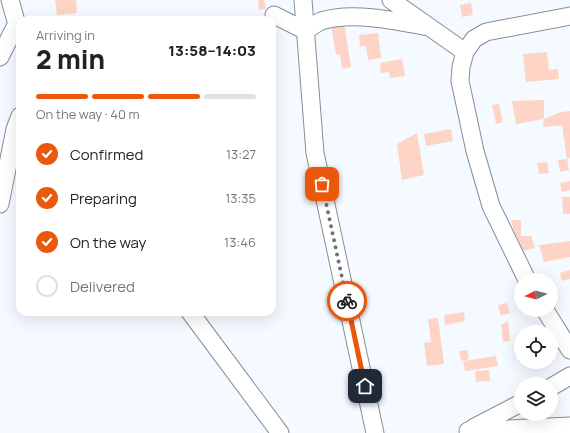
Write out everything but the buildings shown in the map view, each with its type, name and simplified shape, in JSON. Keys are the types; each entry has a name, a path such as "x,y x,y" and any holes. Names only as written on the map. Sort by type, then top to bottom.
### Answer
{"street":[{"path":"0,57 12,33 10,0"},
{"path":"303,0 315,153 375,433"},
{"path":"391,0 465,52"},
{"path":"274,15 306,31"},
{"path":"306,31 320,21 352,16 397,21 429,27"},
{"path":"524,273 491,206 475,151 460,81 461,66 465,52 474,39 486,32 570,16"},
{"path":"0,204 16,126"},
{"path":"193,316 280,433"},
{"path":"549,317 570,350"},
{"path":"558,383 570,376"},
{"path":"466,432 514,407"},
{"path":"466,432 570,426"}],"way so far":[{"path":"322,184 347,301"}],"route":[{"path":"347,301 365,386"}]}
